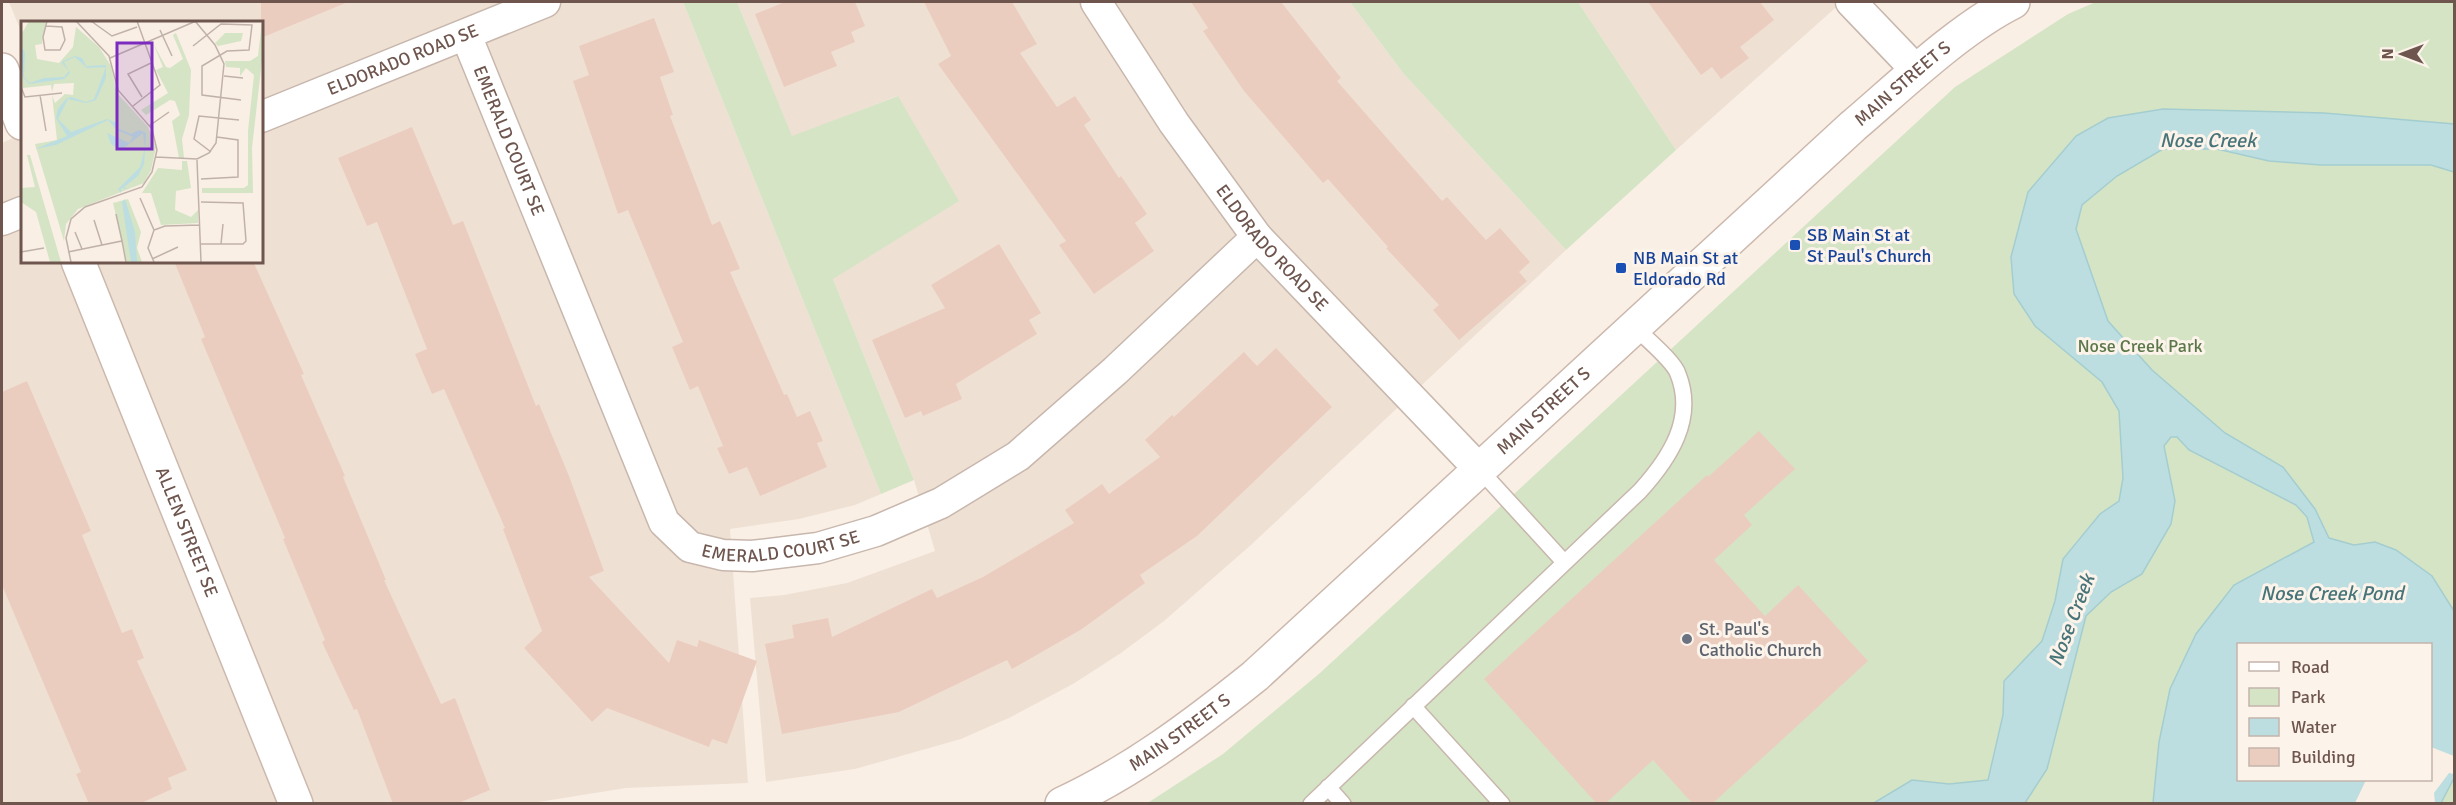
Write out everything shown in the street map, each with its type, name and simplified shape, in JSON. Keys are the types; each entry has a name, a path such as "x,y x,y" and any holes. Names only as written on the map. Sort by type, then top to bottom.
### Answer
{"main road":[{"name":"MAIN STREET S","path":"1062,804 1089,791 1183,734 1255,676 1853,126 1917,71 1997,10 2013,2"},
{"path":"2,70 21,120"},
{"name":"ALLEN STREET SE","path":"78,262 296,804"}],"street":[{"name":"ELDORADO ROAD SE","path":"262,117 545,2"},
{"name":"ELDORADO ROAD SE","path":"1096,2 1174,123 1257,237 1480,470"},
{"path":"1851,2 1917,71"},
{"name":"EMERALD COURT SE","path":"466,35 664,522 690,547 723,555 752,556 818,548 876,531 941,503 1018,456 1115,371 1257,237"},
{"path":"2,220 21,212"}],"lane":[{"path":"1311,804 1664,464 1679,435 1683,399 1678,372 1634,326"},
{"path":"1480,470 1564,562"},
{"path":"1413,706 1502,804"},
{"path":"1328,787 1343,804"}],"shaded area":[{"path":"9,2 683,2 881,494 855,505 799,519 730,529 748,783 626,788 526,804 2,803 2,143 21,134 21,262 262,262 262,21 21,21 21,32"},
{"path":"737,2 1350,2 1403,73 1566,250 1251,545 1164,621 1121,653 1073,684 1011,717 961,739 855,769 766,782 750,598 784,595 847,583 935,551 914,480 833,279 897,96 792,137"},
{"path":"1578,2 1842,2 1676,150"}],"green space":[{"path":"683,2 737,2 792,136 898,96 959,201 833,279 914,480 881,494"},
{"path":"1350,2 1578,2 1676,150 1566,250 1403,73"},
{"name":"Nose Creek Park","path":"2096,2 2454,2 2454,803 1146,804 1223,754 1320,673 1955,87 2068,14"}],"water":[{"path":"2163,109 2324,113 2454,124 2454,172 2431,165 2321,165 2269,161 2217,149 2163,149 2117,176 2082,205 2076,229 2108,321 2152,370 2225,433 2283,467 2315,509 2329,538 2354,545 2375,542 2396,550 2432,576 2454,611 2454,778 2441,803 2153,803 2159,742 2170,689 2196,634 2234,585 2314,542 2307,517 2296,505 2189,450 2177,437 2171,437 2164,446 2175,501 2171,524 2142,574 2111,592 2086,616 2047,769 2025,803 1872,804 1912,780 1949,784 1988,780 2003,715 2004,681 2042,641 2055,601 2063,559 2100,514 2119,501 2123,478 2119,411 2102,382 2035,326 2014,294 2011,257 2028,192 2076,136 2108,118"}],"pier":[{"path":"2432,747 2454,756 2454,774 2449,773 2434,793 2435,803 2355,803 2366,781 2432,781"}],"building":[{"path":"261,2 348,2 262,38"},
{"path":"785,2 855,2 865,26 851,32 855,42 831,52 837,66 784,87 755,14"},
{"path":"924,2 1012,2 1037,44 1020,53 1057,107 1075,96 1091,120 1084,125 1119,178 1121,176 1147,214 1135,223 1154,251 1094,294 1059,245 1066,241 938,64 951,56"},
{"path":"1191,2 1281,2 1341,78 1337,81 1442,201 1447,197 1486,240 1500,228 1530,262 1519,272 1527,281 1459,340 1433,310 1439,305 1386,248 1388,247 1328,179 1323,183 1244,91 1203,31 1208,28"},
{"path":"1648,2 1760,2 1774,20 1740,47 1749,58 1721,79 1712,67 1701,75"},
{"path":"654,18 674,72 660,77 673,115 670,116 712,225 720,221 740,269 730,272 784,395 787,394 797,417 810,411 823,441 817,443 827,467 760,496 747,467 729,474 717,448 723,446 698,386 690,390 672,347 683,342 628,210 618,214 573,81 589,75 579,46"},
{"path":"412,127 453,225 463,221 536,406 539,404 569,476 604,571 589,577 669,663 677,640 697,647 699,640 757,661 727,744 712,739 709,747 607,708 592,722 524,648 542,631 503,529 505,528 444,389 432,394 415,354 427,349 377,222 367,226 338,158"},
{"path":"999,244 1041,313 1029,320 1037,334 956,384 962,399 923,416 921,411 905,418 872,340 945,308 931,285"},
{"path":"174,262 253,262 304,374 301,375 345,476 343,477 386,580 384,580 441,704 455,698 490,790 456,804 393,804 357,709 354,710 322,642 325,640 283,539 285,538 201,339 205,337"},
{"path":"1276,348 1332,407 1197,536 1140,575 1145,583 1082,629 1012,669 1007,660 899,712 782,734 765,644 794,638 792,625 828,618 832,637 932,589 937,598 983,577 1074,523 1065,510 1102,484 1109,494 1160,457 1145,440 1172,415 1174,417 1244,352 1257,366"},
{"path":"27,381 91,531 82,535 122,633 132,629 144,658 137,661 187,770 168,778 172,789 139,804 89,804 76,774 81,772 2,585 2,392"},
{"name":"St. Paul's Catholic Church","path":"1759,431 1795,469 1744,515 1752,525 1714,560 1765,616 1798,585 1868,661 1712,804 1693,804 1653,760 1605,804 1597,804 1484,679 1707,475 1708,477"}],"place":[{"name":"SB Main St at St Paul's Church","path":"1795,245"},
{"name":"NB Main St at Eldorado Rd","path":"1621,268"},
{"name":"St. Paul's Catholic Church","path":"1687,639"}],"water label":[{"name":"Nose Creek","path":"2208,140"},
{"name":"Nose Creek Pond","path":"2332,593"},
{"name":"Nose Creek","path":"2071,620"}]}
